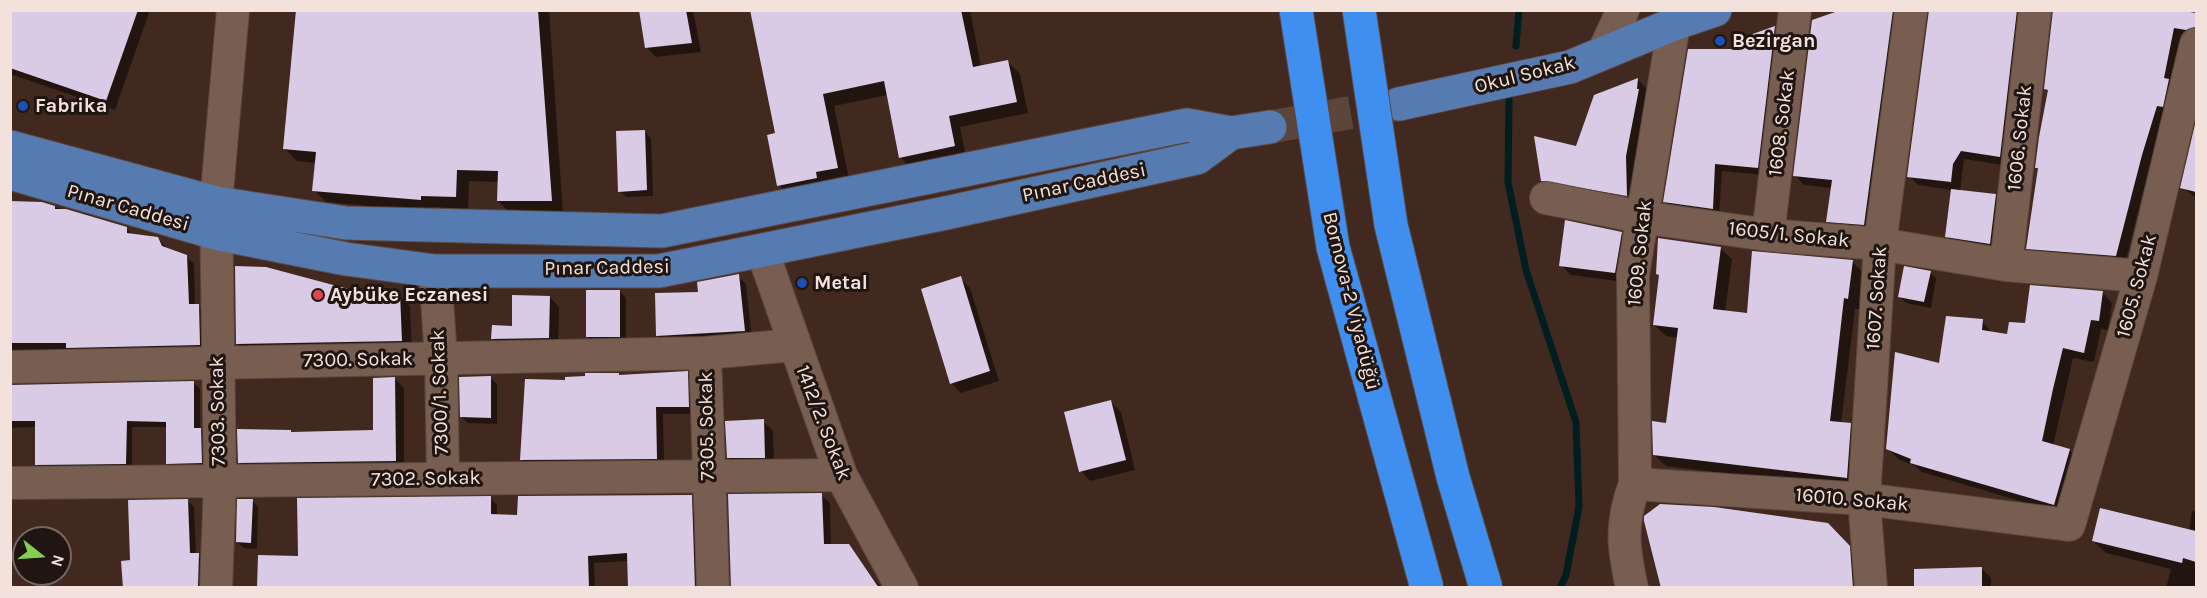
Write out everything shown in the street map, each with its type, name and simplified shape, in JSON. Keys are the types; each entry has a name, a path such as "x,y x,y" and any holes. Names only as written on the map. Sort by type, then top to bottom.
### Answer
{"highway":[{"name":"Bornova-2 Viyadüğü","path":"1296,10 1333,247 1426,588"},
{"path":"1359,10 1391,225 1453,477 1486,588"}],"main road":[{"name":"Okul Sokak","path":"1399,104 1570,67 1674,24 1715,10"},
{"name":"Pınar Caddesi","path":"10,173 215,218 662,231 1187,125 1231,133 1270,127"},
{"name":"Pınar Caddesi","path":"10,147 215,218 346,259 435,271 659,271 1197,158 1231,133"}],"street":[{"name":"7303. Sokak","path":"216,588 220,483 215,218 233,10"},
{"path":"1603,53 1623,10"},
{"name":"1608. Sokak","path":"1768,235 1795,10"},
{"name":"1607. Sokak","path":"1871,588 1864,500 1880,244 1911,10"},
{"name":"1606. Sokak","path":"2006,265 2035,10"},
{"name":"1609. Sokak","path":"1632,588 1623,549 1623,535 1628,502 1635,484 1634,275 1641,217 1674,24"},
{"name":"1605. Sokak","path":"2069,525 2141,276 2196,45"},
{"name":"1605/1. Sokak","path":"1546,198 1641,217 1768,235 1880,244 2006,265 2141,276"},
{"name":"1412/2. Sokak","path":"762,250 841,475 902,588"},
{"name":"7300/1. Sokak","path":"435,271 441,358 443,478"},
{"name":"7305. Sokak","path":"713,588 707,477 705,353 794,345"},
{"name":"7300. Sokak","path":"10,367 705,353"},
{"name":"7302. Sokak","path":"10,483 220,483 668,475 707,477 841,475"},
{"name":"16010. Sokak","path":"1635,484 1864,500 2069,525"}],"building":[{"path":"10,10 138,10 106,101 10,68"},
{"path":"296,10 538,10 552,201 497,201 498,171 457,170 456,197 421,196 421,200 312,191 316,152 283,149"},
{"path":"639,10 686,10 692,43 645,48"},
{"path":"750,10 961,10 973,67 1008,60 1017,102 949,116 955,146 899,158 884,81 823,94 838,168 816,172 817,178 777,186 767,135 775,133"},
{"path":"1841,10 1893,10 1864,225 1826,222 1832,180 1793,176 1812,20"},
{"path":"1929,10 2017,10 2000,157 1961,151 1953,164 1951,182 1907,177"},
{"path":"2053,10 2178,10 2196,13 2196,27 2186,30 2174,28 2164,78 2169,79 2163,107 2157,106 2116,256 2026,249 2038,168 2035,168 2039,137 2048,90 2044,89"},
{"path":"1775,26 1758,168 1715,164 1713,209 1663,202 1688,49 1735,49 1736,40"},
{"path":"1638,78 1637,89 1639,89 1626,156 1627,196 1541,181 1534,136 1576,146 1594,95"},
{"path":"2196,120 2196,192 2180,188"},
{"path":"645,130 647,190 618,192 616,131"},
{"path":"1951,189 1996,194 1990,244 1945,237"},
{"path":"10,201 42,202 55,206 55,209 66,209 127,227 127,233 158,237 162,246 187,255 189,304 199,304 200,345 66,348 66,343 10,343"},
{"path":"1565,220 1622,232 1615,273 1559,266"},
{"path":"1658,238 1721,247 1713,309 1747,313 1752,251 1853,260 1848,299 1844,298 1830,421 1851,423 1847,478 1653,455 1652,421 1666,423 1678,328 1653,325 1659,275 1656,274"},
{"path":"235,266 266,267 367,294 400,293 402,341 236,344"},
{"path":"1904,266 1931,271 1924,302 1898,297"},
{"path":"739,274 745,331 656,336 655,293 698,292 697,282"},
{"path":"961,276 990,371 950,384 921,289"},
{"path":"2030,285 2103,291 2099,321 2091,320 2084,353 2063,348 2053,389 2042,441 2070,449 2054,505 1910,463 1911,459 1886,449 1895,352 1939,363 1946,316 1983,319 1982,330 2007,334 2009,322 2025,323"},
{"path":"586,290 620,290 620,337 586,337"},
{"path":"512,295 550,296 549,338 491,339 492,325 512,326"},
{"path":"688,371 689,407 656,407 657,459 520,460 525,379 565,380 565,377 585,376 585,373 619,373 619,375"},
{"path":"491,376 491,418 460,417 459,377"},
{"path":"395,377 396,461 238,463 237,429 291,430 291,432 373,430 373,378"},
{"path":"194,381 194,428 201,428 202,463 166,464 166,422 127,421 126,464 35,465 35,421 10,421 10,385"},
{"path":"1111,400 1126,460 1079,472 1064,412"},
{"path":"764,419 765,458 727,458 725,421"},
{"path":"822,493 824,544 849,544 879,588 731,588 728,494"},
{"path":"692,495 695,588 628,588 627,553 588,556 589,588 257,588 258,555 298,556 297,498 491,496 491,514 517,515 518,496"},
{"path":"188,499 190,553 199,553 198,588 123,588 121,561 130,560 128,500"},
{"path":"237,499 253,499 251,543 236,542"},
{"path":"1660,504 1714,507 1828,523 1850,546 1853,588 1661,588 1644,521 1644,516"},
{"path":"2100,508 2196,531 2196,562 2183,558 2182,563 2092,541"},
{"path":"1982,567 1982,588 1914,588 1914,569"}],"waterway":[{"path":"1516,46 1519,10"},
{"path":"1509,99 1508,182 1526,270 1576,422 1579,507 1566,575 1560,588"}],"tunnel":[{"path":"1270,127 1399,104"}],"place":[{"name":"Bezirgan","path":"1720,41"},
{"name":"Fabrika","path":"23,106"},
{"name":"Metal","path":"802,283"},
{"name":"Aybüke Eczanesi","path":"318,295"}]}
